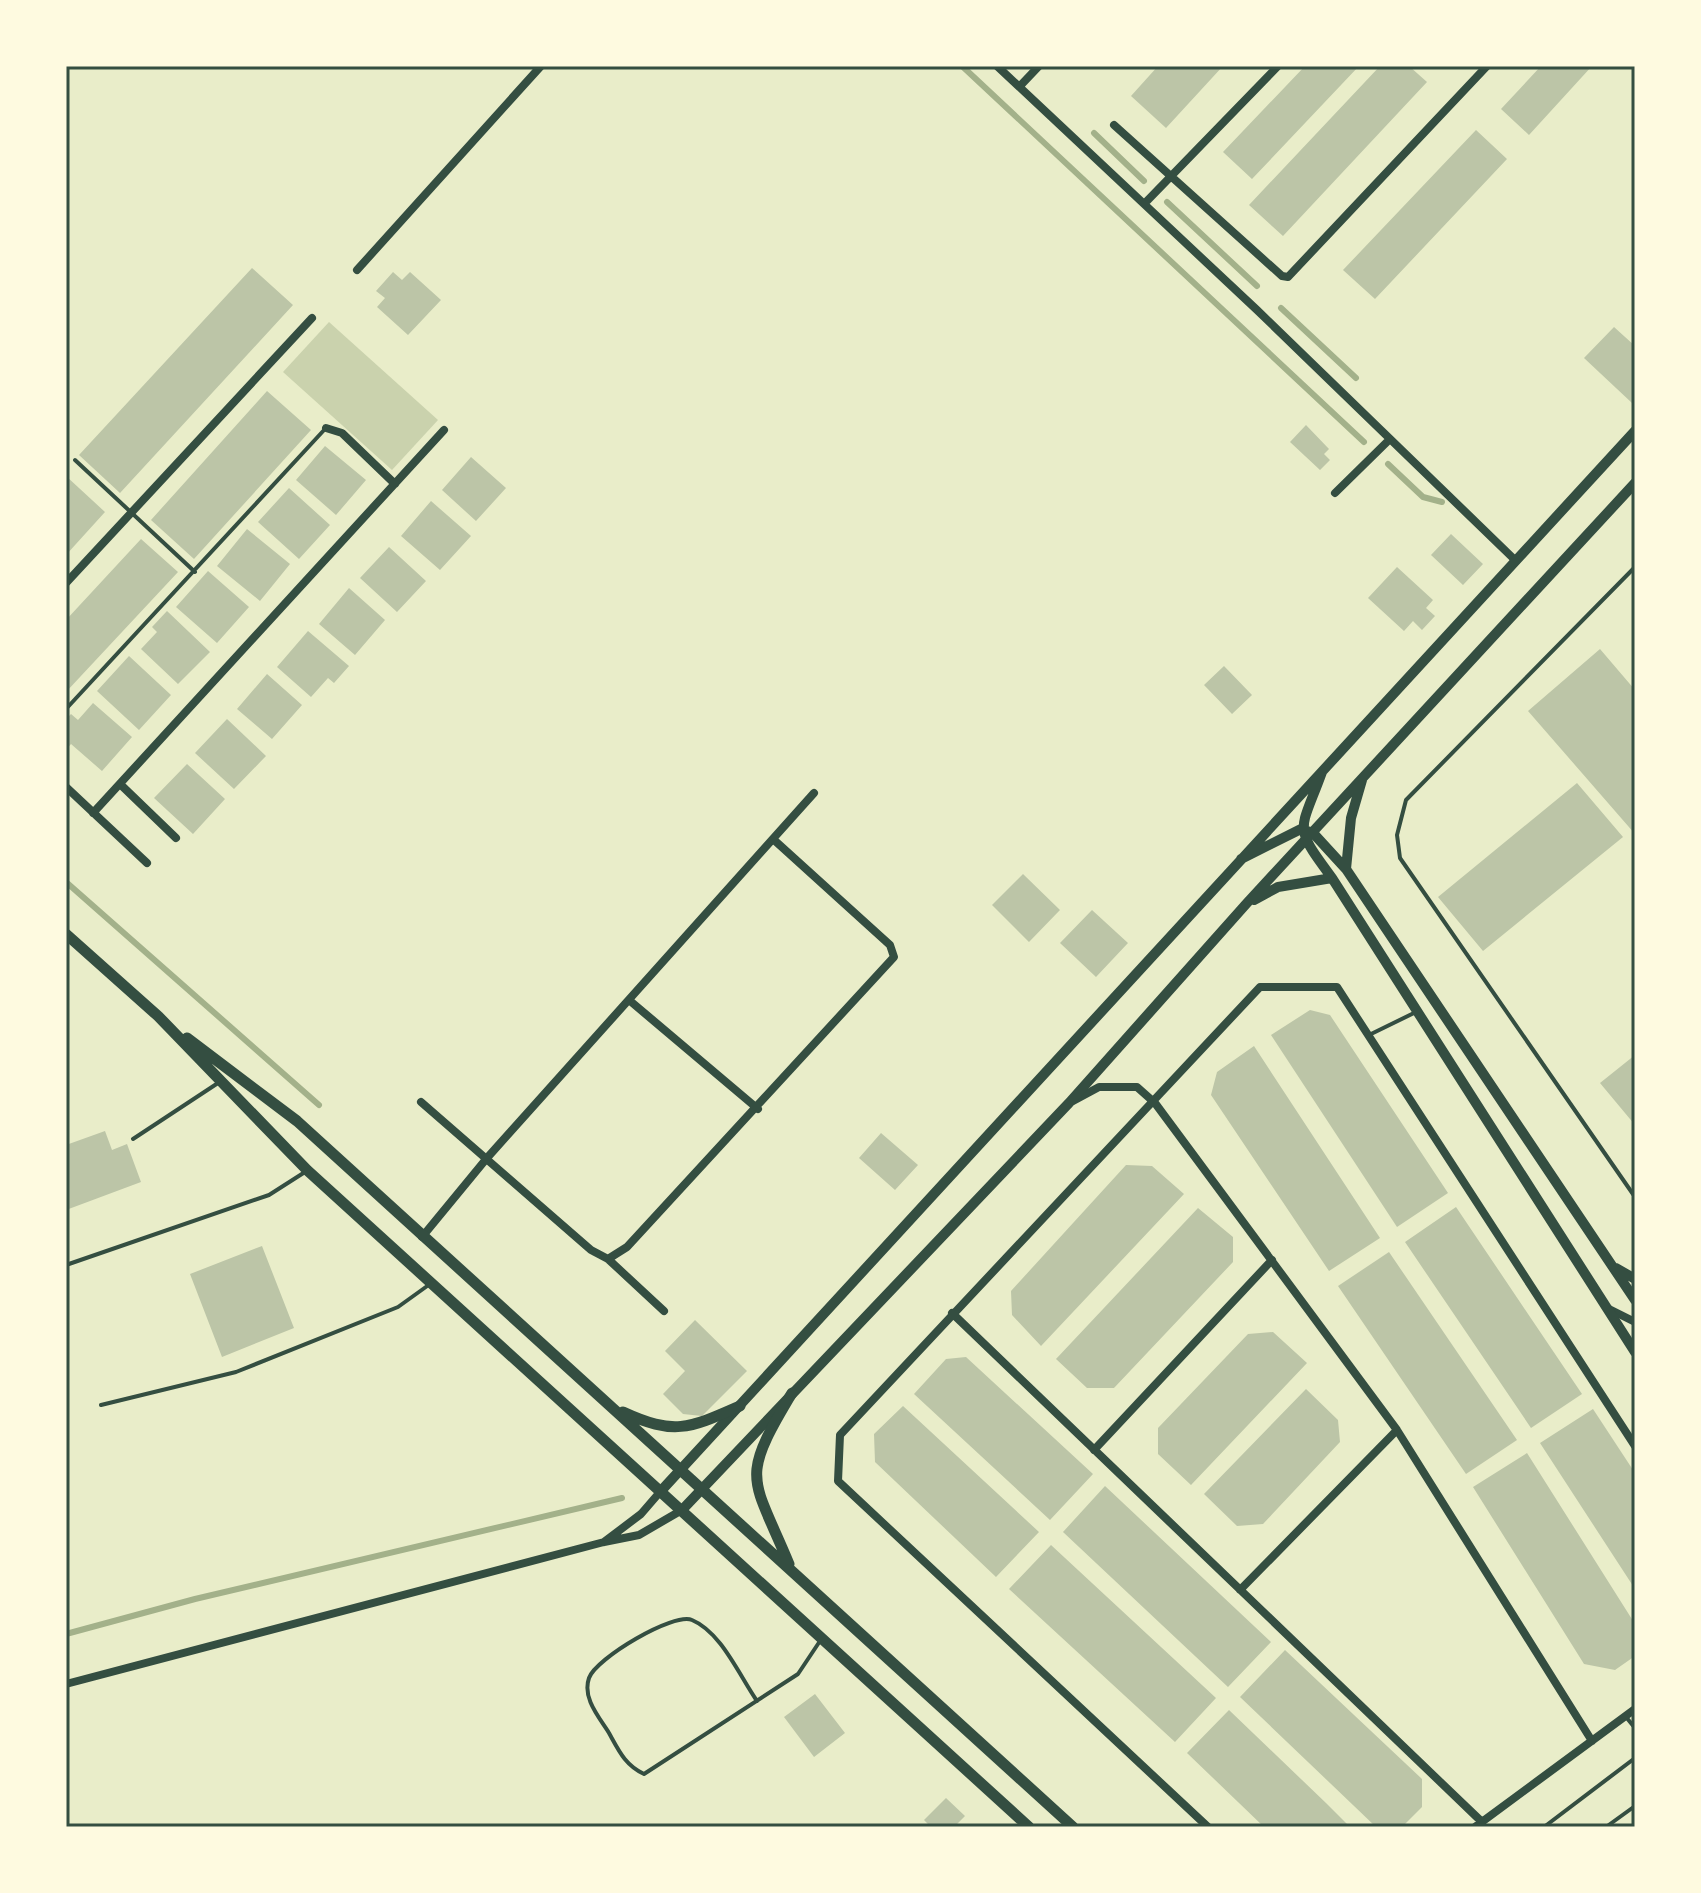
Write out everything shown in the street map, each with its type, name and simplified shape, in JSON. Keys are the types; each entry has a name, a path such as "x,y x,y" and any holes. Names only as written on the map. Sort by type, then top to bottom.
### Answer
{"main road":[{"path":"66,934 158,1016 307,1170 1029,1827"},
{"path":"158,1016 297,1121 1073,1827"},
{"path":"791,1570 755,1486 762,1443 792,1393"},
{"path":"612,1407 655,1427 673,1429 693,1426 740,1406"}],"street":[{"path":"357,270 541,66"},
{"path":"997,66 1145,203 1515,560"},
{"path":"1020,86 1039,66"},
{"path":"1145,203 1278,66"},
{"path":"1114,125 1282,276 1288,277 1487,66"},
{"path":"66,583 312,318"},
{"path":"326,428 342,433 395,484"},
{"path":"93,813 444,430"},
{"path":"604,1542 641,1514 1236,862 1635,431"},
{"path":"1335,493 1390,439"},
{"path":"66,1684 639,1535 682,1510 1069,1103 1247,903 1635,483"},
{"path":"1236,862 1301,829 1324,767"},
{"path":"1346,869 1350,827 1363,778"},
{"path":"120,784 176,838"},
{"path":"66,787 147,863"},
{"path":"422,1237 487,1158 814,793"},
{"path":"1301,829 1346,869 1635,1300"},
{"path":"1309,837 1416,1012 1635,1352"},
{"path":"608,1259 627,1247 758,1109 894,957 890,945 773,839"},
{"path":"1247,903 1278,887 1332,878"},
{"path":"1208,1827 838,1481 840,1435 952,1313 1155,1103 1260,987 1337,987 1635,1446"},
{"path":"629,1000 758,1109"},
{"path":"1069,1103 1099,1087 1137,1087 1155,1103 1397,1430 1592,1741"},
{"path":"421,1102 591,1250 608,1259 664,1311"},
{"path":"1094,1450 1272,1260"},
{"path":"1611,1265 1635,1279"},
{"path":"1607,1308 1635,1322"},
{"path":"952,1313 1478,1824 1635,1709"},
{"path":"1240,1590 1397,1430"}],"lane":[{"path":"66,709 326,428"},
{"path":"75,460 195,572"},
{"path":"1635,567 1406,800 1397,835 1400,858 1635,1196"},
{"path":"1369,1035 1416,1012"},
{"path":"133,1139 221,1082"},
{"path":"66,1265 269,1195 307,1170"},
{"path":"101,1405 236,1372 398,1307 432,1282"},
{"path":"757,1701 708,1629 688,1618 673,1620 600,1660 589,1678 587,1696 628,1766 644,1774 757,1701 798,1674 822,1639"},
{"path":"1626,1716 1635,1728"},
{"path":"1544,1827 1635,1758"},
{"path":"1606,1827 1635,1806"}],"green space":[{"path":"329,322 438,420 392,470 283,372"}],"building":[{"path":"1158,66 1223,66 1166,128 1131,96"},
{"path":"1305,66 1359,66 1252,179 1223,152"},
{"path":"1380,66 1409,66 1427,82 1283,236 1249,205"},
{"path":"1541,66 1592,66 1529,135 1501,109"},
{"path":"1476,130 1507,159 1375,299 1343,270"},
{"path":"252,268 293,305 120,493 79,455"},
{"path":"393,272 402,280 410,272 441,300 408,335 377,307 385,298 376,291"},
{"path":"1614,327 1635,346 1632,403 1584,358"},
{"path":"267,391 311,430 194,559 151,520"},
{"path":"1306,425 1329,449 1324,454 1330,460 1320,470 1290,442"},
{"path":"325,446 366,480 336,515 296,480"},
{"path":"471,457 506,488 476,521 442,490"},
{"path":"66,476 105,512 66,555"},
{"path":"289,488 330,525 299,559 258,522"},
{"path":"431,501 471,536 440,570 401,536"},
{"path":"247,529 290,564 260,601 217,566"},
{"path":"1451,534 1483,564 1463,585 1431,555"},
{"path":"141,539 178,572 66,692 66,620"},
{"path":"389,547 426,581 397,612 360,578"},
{"path":"1397,567 1433,600 1426,608 1435,616 1422,630 1413,621 1404,631 1368,598"},
{"path":"208,571 249,607 217,643 176,607"},
{"path":"349,588 385,620 355,655 319,624"},
{"path":"167,611 210,652 178,684 141,649 157,632 152,627"},
{"path":"308,631 349,666 334,683 328,678 311,697 277,667"},
{"path":"1600,649 1635,690 1635,834 1528,711"},
{"path":"129,656 171,695 139,730 97,691"},
{"path":"1224,666 1252,695 1232,714 1204,685"},
{"path":"267,674 302,705 272,739 237,709"},
{"path":"93,703 132,737 102,771 71,744 66,750 66,719 71,714 78,720"},
{"path":"227,719 266,756 234,789 195,753"},
{"path":"187,764 225,799 193,834 154,798"},
{"path":"1577,783 1623,837 1483,951 1438,897"},
{"path":"1023,874 1060,910 1029,942 992,905"},
{"path":"1092,910 1128,943 1096,977 1060,943"},
{"path":"1310,1010 1330,1015 1448,1193 1397,1227 1271,1035"},
{"path":"1254,1046 1380,1238 1329,1271 1211,1095 1217,1072"},
{"path":"1635,1055 1635,1125 1600,1083"},
{"path":"105,1131 112,1150 127,1144 141,1182 66,1210 66,1145"},
{"path":"881,1133 918,1165 895,1190 859,1158"},
{"path":"1126,1165 1152,1166 1184,1194 1041,1346 1012,1315 1011,1291"},
{"path":"1456,1207 1582,1394 1531,1428 1405,1242"},
{"path":"1198,1208 1233,1237 1233,1262 1114,1388 1087,1388 1056,1359"},
{"path":"262,1246 294,1328 222,1357 190,1274"},
{"path":"1389,1252 1517,1440 1466,1474 1338,1286"},
{"path":"695,1320 747,1371 702,1416 683,1414 663,1394 685,1371 665,1351"},
{"path":"1273,1332 1307,1363 1191,1485 1158,1454 1158,1428 1248,1334"},
{"path":"966,1357 1093,1474 1050,1520 914,1394 946,1359"},
{"path":"1306,1389 1338,1420 1340,1442 1263,1524 1237,1526 1204,1494"},
{"path":"903,1406 1039,1532 996,1577 875,1462 874,1434"},
{"path":"1593,1409 1635,1473 1635,1589 1540,1443"},
{"path":"1527,1453 1635,1624 1635,1656 1615,1670 1584,1664 1473,1487"},
{"path":"1105,1486 1271,1642 1228,1687 1063,1532"},
{"path":"1051,1545 1216,1698 1175,1742 1009,1589"},
{"path":"1285,1650 1422,1779 1422,1807 1402,1827 1376,1827 1240,1697"},
{"path":"815,1694 845,1733 814,1757 784,1717"},
{"path":"1229,1710 1350,1827 1264,1827 1187,1753"},
{"path":"946,1798 965,1816 954,1827 931,1827 924,1820"}],"waterway":[{"path":"962,66 1364,442"},
{"path":"1094,133 1144,181"},
{"path":"1167,202 1257,286"},
{"path":"1281,308 1356,378"},
{"path":"1388,464 1423,497 1442,502"},
{"path":"66,882 319,1105"},
{"path":"66,1634 195,1599 622,1498"}]}
